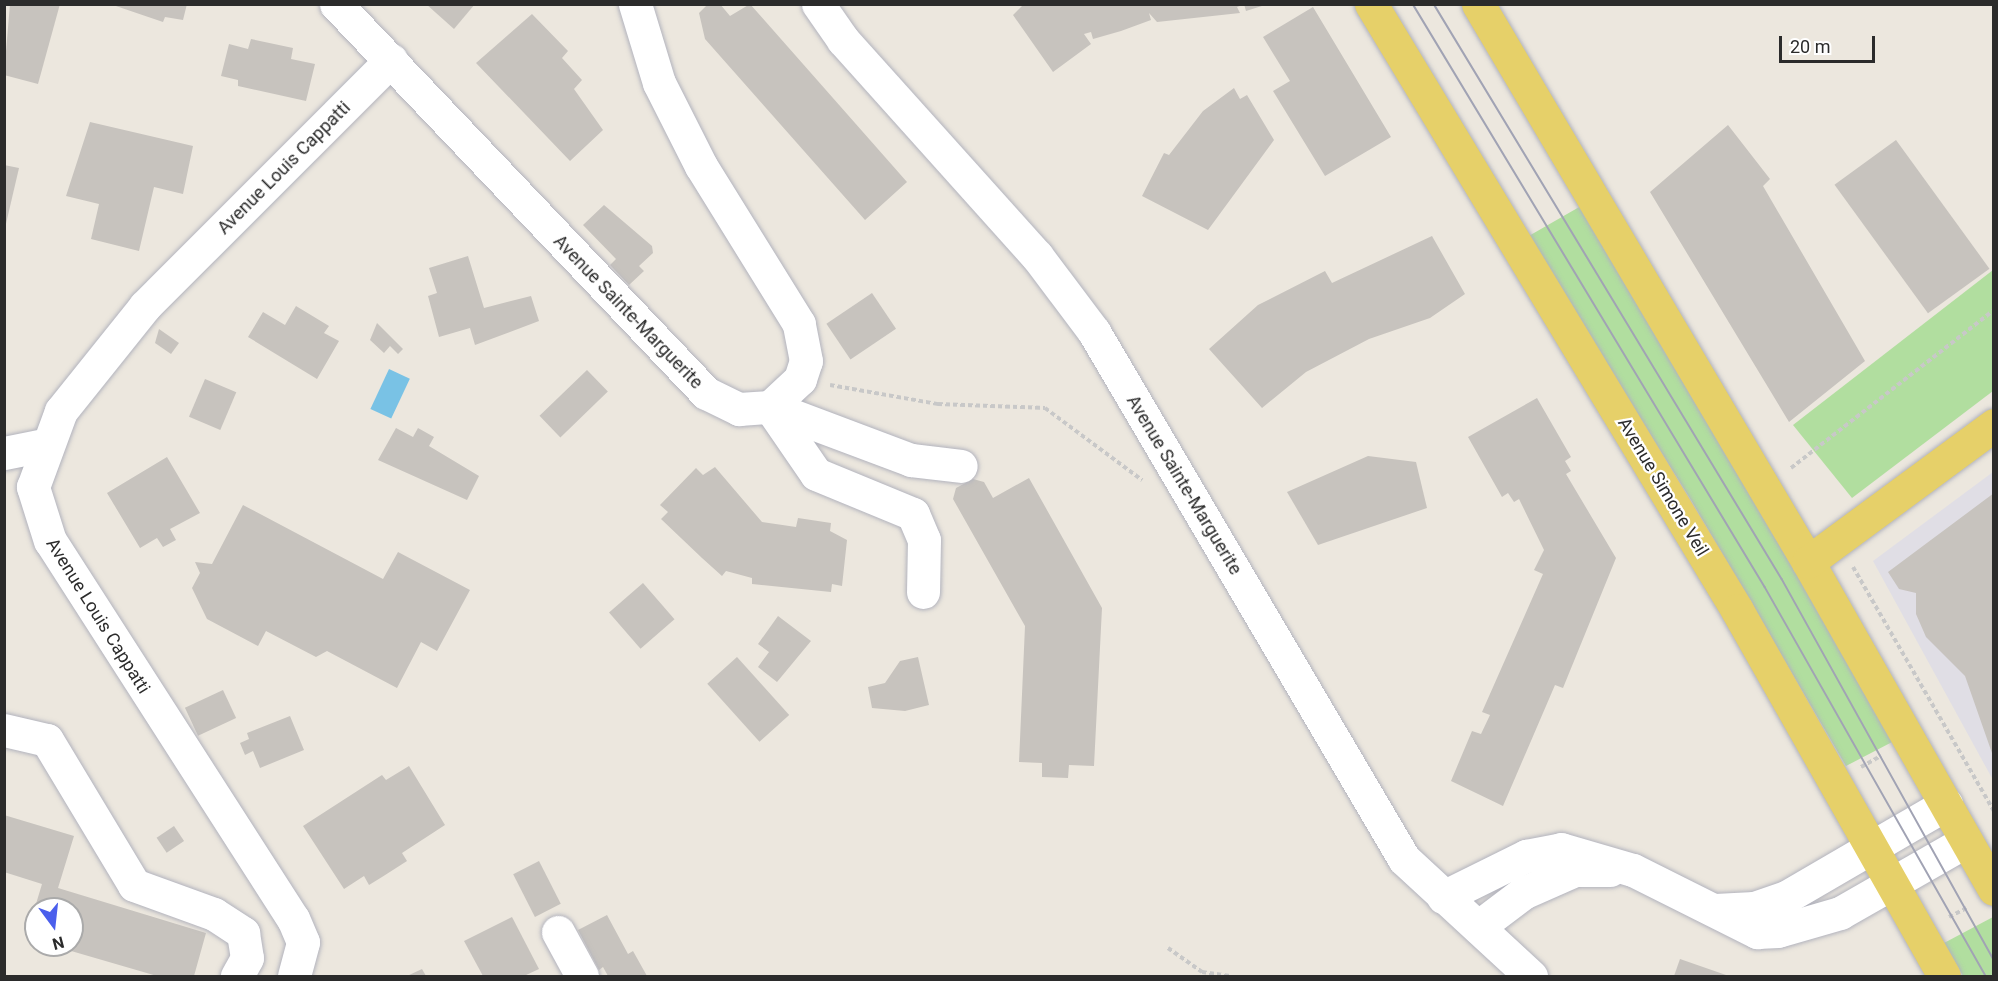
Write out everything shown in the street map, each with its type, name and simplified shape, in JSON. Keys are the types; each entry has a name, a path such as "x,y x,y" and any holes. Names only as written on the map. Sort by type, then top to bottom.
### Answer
{"main road":[{"name":"Avenue Simone Veil","path":"1371,4 1737,610 1944,976"},
{"path":"1478,4 1808,562 1994,889"},
{"path":"1808,562 1994,425"}],"street":[{"name":"Avenue Sainte-Marguerite","path":"336,4 706,393 739,409 770,407"},
{"path":"635,4 659,83 701,166 799,324 806,362 800,379 770,407"},
{"name":"Avenue Sainte-Marguerite","path":"818,4 1064,288 1404,859 1531,976"},
{"name":"Avenue Louis Cappatti","path":"302,974 303,942 293,919 50,541 33,487 44,445 61,411 145,306 391,60"},
{"path":"770,407 911,460 961,466"},
{"path":"770,407 816,474 913,514 924,540 923,592"},
{"path":"4,453 44,445"},
{"path":"4,730 47,740 134,885 214,914 243,933 247,958 237,976"},
{"path":"1715,910 1770,904 1946,804"},
{"path":"1443,897 1526,856 1561,849 1633,870 1757,932 1778,931 1840,913 1966,841"},
{"path":"1478,927 1524,893 1575,870 1633,870"},
{"path":"558,932 582,976"}],"path":[{"path":"1764,489 1994,310"},
{"path":"800,379 938,404 1046,408 1151,488"},
{"path":"1834,781 1945,722"},
{"path":"1168,948 1202,972 1232,976"}],"shaded area":[{"path":"1993,472 1993,780 1873,561"}],"green space":[{"path":"1581,206 1896,740 1846,766 1691,500 1527,237"},
{"path":"1993,270 1993,391 1852,498 1793,425"},
{"path":"1993,917 1993,976 1963,976 1944,943"}],"water":[{"path":"389,369 410,379 391,419 370,409"}],"building":[{"path":"10,4 60,4 38,84 4,75"},
{"path":"110,4 187,4 183,20 165,17 163,22"},
{"path":"426,4 475,4 454,29"},
{"path":"708,4 720,4 730,16 750,4 907,182 865,220 705,39 699,13"},
{"path":"1024,4 1243,5 1237,7 1240,13 1157,22 1149,13 1151,20 1121,31 1093,39 1091,32 1084,34 1091,44 1053,72 1013,15"},
{"path":"1244,4 1265,4 1265,5 1246,11"},
{"path":"1313,7 1391,137 1325,176 1273,91 1290,81 1263,37"},
{"path":"532,14 568,51 562,58 582,80 574,89 603,130 570,161 476,63"},
{"path":"251,39 293,48 291,59 315,64 306,101 238,86 238,80 221,76 229,44 248,49"},
{"path":"1234,88 1240,99 1247,95 1274,140 1208,230 1142,196 1164,153 1169,155 1203,111"},
{"path":"90,122 193,146 183,194 154,187 139,251 91,239 99,204 66,196"},
{"path":"1728,125 1770,179 1763,186 1865,361 1789,422 1650,192"},
{"path":"1896,140 1989,269 1928,313 1835,185"},
{"path":"4,165 19,168 5,228 4,228"},
{"path":"604,205 652,246 653,253 639,266 644,271 629,285 610,265 616,259 583,225"},
{"path":"1432,236 1465,294 1430,318 1369,339 1306,372 1262,408 1209,349 1258,305 1325,271 1332,283"},
{"path":"468,256 484,308 531,296 539,321 475,345 470,328 439,337 428,296 437,293 429,268"},
{"path":"872,293 896,329 850,359 826,324"},
{"path":"296,306 329,326 324,333 339,341 317,379 248,337 263,312 285,325"},
{"path":"377,323 403,349 398,354 390,346 384,353 370,340"},
{"path":"159,329 179,343 171,354 155,343"},
{"path":"587,370 608,392 560,437 540,416"},
{"path":"205,379 236,392 220,430 189,417"},
{"path":"1537,398 1571,457 1565,461 1571,471 1566,474 1616,558 1563,688 1555,685 1503,806 1451,781 1472,731 1481,734 1490,715 1482,712 1543,574 1534,570 1544,550 1519,499 1514,502 1508,493 1502,497 1468,437"},
{"path":"396,428 413,437 418,428 434,437 429,446 479,476 467,500 378,460"},
{"path":"1368,456 1416,462 1427,508 1318,545 1287,492"},
{"path":"167,457 200,513 170,529 176,540 163,547 157,538 140,548 107,493"},
{"path":"715,467 762,522 796,527 798,518 831,523 830,531 847,540 842,586 832,584 831,592 752,584 752,578 726,571 722,576 702,558 661,519 668,512 660,505 696,468 703,475"},
{"path":"1029,478 1102,608 1094,766 1069,765 1068,778 1042,777 1042,763 1019,762 1025,626 953,499 956,488 973,479 984,482 993,498"},
{"path":"1994,493 1993,756 1965,676 1926,637 1916,614 1916,593 1899,589 1888,572"},
{"path":"243,505 383,579 398,552 470,590 437,651 421,642 397,688 327,651 316,657 266,631 258,646 207,619 192,588 200,573 195,562 212,564"},
{"path":"643,583 674,619 641,649 609,613"},
{"path":"778,616 811,641 777,682 758,667 769,652 758,644"},
{"path":"737,657 789,715 759,742 707,684"},
{"path":"918,657 929,705 905,711 872,708 868,687 885,683 900,661"},
{"path":"223,690 236,718 198,736 185,708"},
{"path":"290,716 304,750 260,768 253,751 245,755 240,743 249,739 247,733"},
{"path":"409,766 445,825 402,853 407,861 382,877 369,885 364,876 344,889 303,826 382,775 386,780"},
{"path":"4,815 74,836 58,888 206,933 194,976 157,976 84,955 84,897 38,897 42,884 4,872"},
{"path":"174,826 184,841 167,853 157,838"},
{"path":"539,861 561,904 535,917 513,874"},
{"path":"607,915 628,954 633,951 647,976 608,976 603,967 599,970 578,930"},
{"path":"512,917 539,969 524,976 483,976 464,941"},
{"path":"1680,959 1726,975 1674,976"},
{"path":"422,969 426,976 407,976"}],"tram line":[{"path":"1413,4 1765,587 1986,976"},
{"path":"1434,4 1782,579 1994,960"}]}
